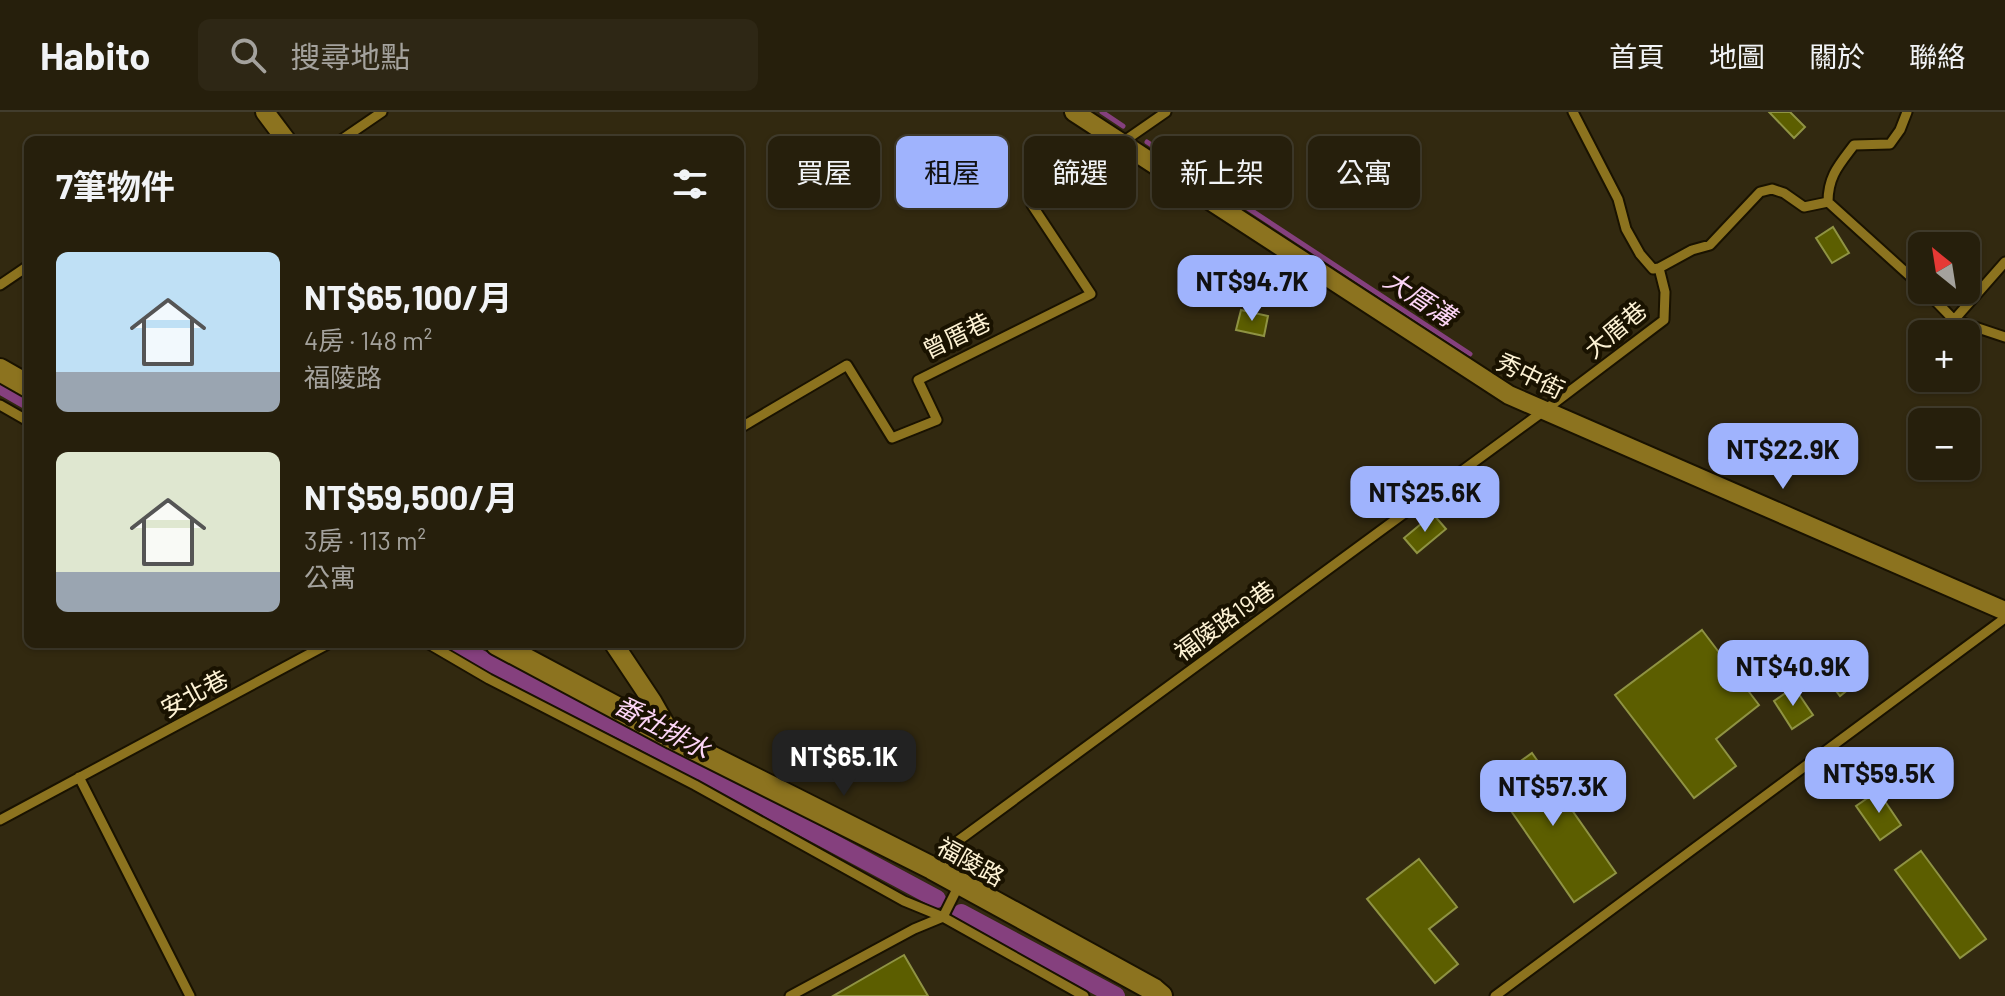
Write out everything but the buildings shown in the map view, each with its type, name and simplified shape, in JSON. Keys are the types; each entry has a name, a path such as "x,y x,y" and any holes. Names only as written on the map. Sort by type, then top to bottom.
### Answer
{"street":[{"path":"265,112 283,136"},
{"name":"秀中街","path":"1074,112 1112,136"},
{"name":"秀中街","path":"1136,151 1509,395 2005,611"},
{"path":"0,370 24,384"},
{"name":"福陵路","path":"504,648 673,738 932,868 1161,996"},
{"path":"617,648 673,738"}],"lane":[{"path":"347,136 382,112"},
{"path":"1131,136 1166,112"},
{"path":"1573,112 1618,199 1626,229 1653,269 1710,245 1760,192 1772,189 1784,193 1804,207 1828,202"},
{"path":"1907,112 1890,144 1854,145 1828,184 1828,202 1908,275"},
{"name":"曾厝巷","path":"744,426 847,365 892,438 937,420 918,380 1091,294 1034,208"},
{"path":"1938,304 1954,320 2005,262"},
{"name":"大厝巷","path":"1545,410 1664,320 1665,292 1659,268"},
{"path":"0,285 24,269"},
{"path":"1980,329 2005,337"},
{"path":"0,405 24,419"},
{"name":"福陵路19巷","path":"932,868 951,846 1545,410"},
{"path":"1495,996 2005,618"},
{"name":"安北巷","path":"0,820 321,648"},
{"path":"436,648 489,679 695,785 904,901 943,917 1084,996"},
{"path":"79,777 190,996"},
{"path":"790,996 914,929 943,917 959,884"}],"waterway":[{"name":"大厝溝","path":"1102,112 1123,126"},
{"name":"大厝溝","path":"1147,142 1470,354"},
{"name":"番社排水","path":"0,385 24,399"},
{"name":"番社排水","path":"459,648 645,742 937,899"},
{"name":"番社排水","path":"961,913 1116,996"}]}
